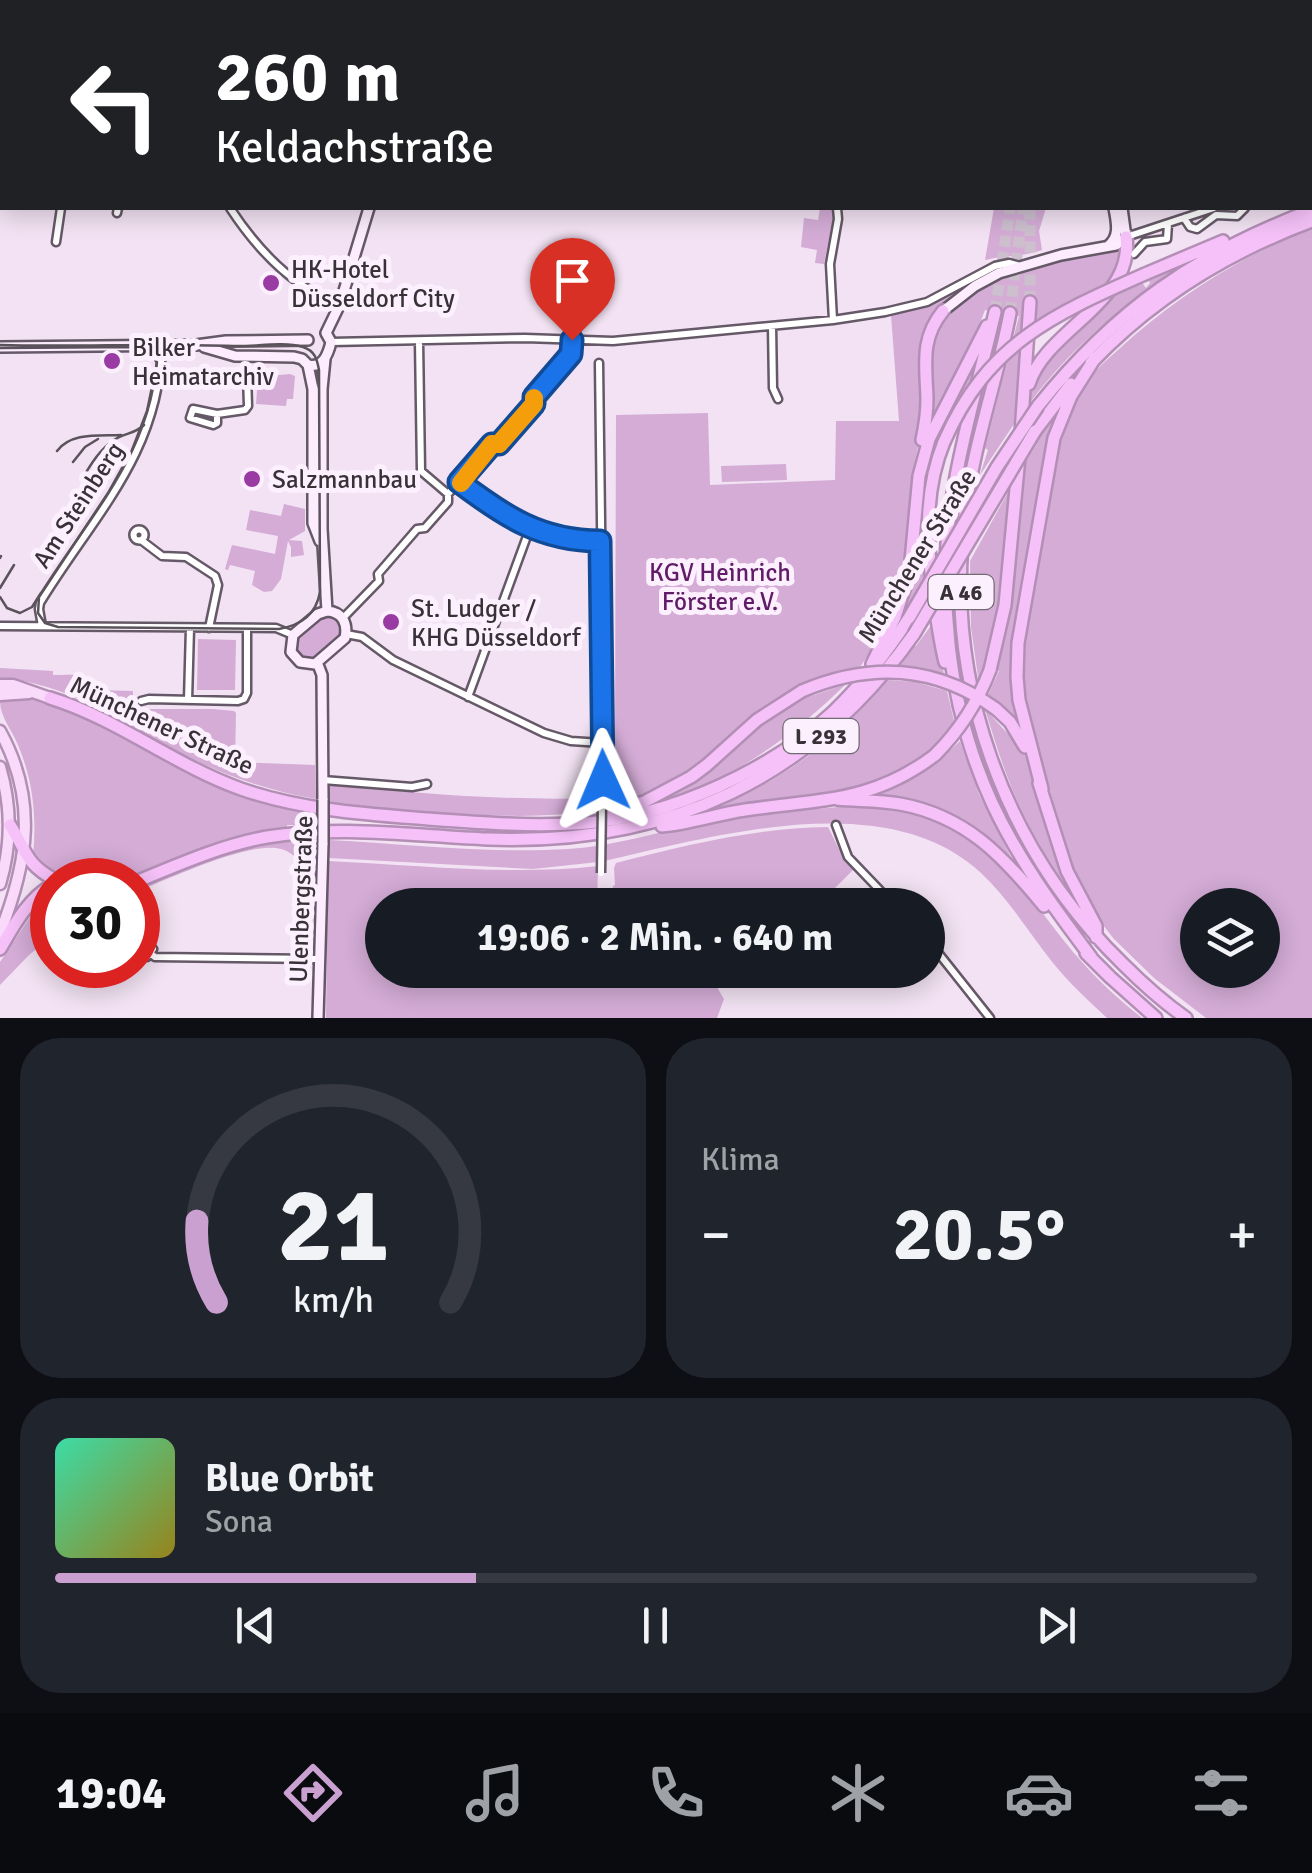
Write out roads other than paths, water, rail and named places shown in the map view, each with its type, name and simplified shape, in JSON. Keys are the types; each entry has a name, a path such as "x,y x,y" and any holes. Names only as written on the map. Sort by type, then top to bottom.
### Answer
{"highway":[{"name":"Münchener Straße","path":"50,698 106,720 203,773 242,789 317,808 464,823 578,823 641,814 710,790 802,737 866,677 927,591 1038,406 1087,348 1196,264 1269,226 1312,210"},
{"name":"Münchener Straße","path":"160,873 224,848 286,835 378,832 489,839 582,836 645,825 726,796 782,765 870,691 914,634 1035,431 1095,358 1136,320 1212,266 1312,221"},
{"path":"953,674 945,662 940,640 927,534 932,482 944,442 972,390 1018,340 1070,308 1256,227 1269,226"},
{"path":"1024,397 1046,351 1093,309 1117,278 1126,256 1122,233"},
{"path":"1024,397 1030,302"},
{"path":"866,677 895,617 910,571 927,403 924,355 932,326 943,311"},
{"name":"A 46","path":"922,459 934,426 996,312 966,428 950,514 946,616 953,674 970,742 992,803 1028,870 1090,957 1156,1018"},
{"name":"A 46","path":"1010,313 964,515 960,582 972,698 1002,790 1040,862 1096,937 1154,994 1186,1018"},
{"path":"1095,358 1071,396 1054,438 1018,643 1017,678 1042,789 1068,871 1096,926 1096,937"},
{"name":"L 293","path":"645,825 666,826 744,810 837,799 894,782 934,756 961,727 990,670 1005,605 1024,397"},
{"path":"578,823 588,816 644,802 672,788 708,765 757,720 802,691 853,674 919,675 968,691 1010,722 1023,741 1042,789"},
{"path":"837,799 914,807 971,832 1016,872 1090,957"},
{"path":"10,825 30,860"},
{"path":"0,948 30,903"}],"main road":[{"path":"0,685 13,685 50,698"},
{"path":"0,695 34,693"},
{"path":"0,731 20,780 26,822 19,877 0,932"},
{"path":"0,767 10,825 0,884"}],"street":[{"path":"56,242 61,210"},
{"path":"231,210 253,240 282,269 312,292 340,304"},
{"path":"327,610 322,388 325,359 328,338 369,210"},
{"path":"833,320 830,264 837,210"},
{"path":"1115,210 1122,233"},
{"path":"943,311 974,286 999,273 1120,243 1122,210"},
{"path":"1122,233 1219,211 1237,216 1243,210"},
{"path":"1184,218 1197,230 1219,211"},
{"path":"1134,254 1145,242 1167,239 1168,224"},
{"path":"0,347 250,343 308,340 318,333 328,338 419,341 613,341 833,320 896,310 928,302 994,266 1020,266"},
{"path":"772,326 773,388 778,399"},
{"path":"308,340 305,362 313,389 312,523 324,548"},
{"path":"343,618 379,581 378,574 418,529 425,528 447,503 448,494 492,444 499,444 534,404 534,397 571,354 572,340"},
{"path":"419,341 421,471 448,494"},
{"path":"196,345 248,359 284,356 318,364 325,359"},
{"name":"Am Steinberg","path":"42,626 40,602 106,505 144,438 160,378 162,346"},
{"path":"599,363 601,873"},
{"path":"217,414 247,408 248,375"},
{"path":"459,482 530,528 572,539 600,541"},
{"path":"468,697 530,528"},
{"path":"142,540 162,556 186,557 215,576 218,585 208,628"},
{"path":"327,610 343,618 346,634 342,642 311,665 294,658 290,647 294,635 318,614 327,610"},
{"path":"0,626 276,628 294,635"},
{"path":"188,700 190,628"},
{"path":"141,701 246,698 247,628"},
{"path":"346,634 362,636 392,660 544,733 571,741 602,742"},
{"name":"Ulenbergstraße","path":"317,662 322,675 323,780 318,1018"},
{"name":"Ulenbergstraße","path":"323,780 412,787 427,784"},
{"path":"836,825 848,857 878,888"},
{"path":"160,956 318,958"},
{"path":"945,961 990,1018"}],"tunnel":[{"path":"995,312 1010,210"},
{"path":"1010,313 1023,210"},
{"path":"1030,210 1030,302"}],"tram line":[{"path":"0,345 286,344 310,351 319,370 320,592 311,613 301,622 279,629 58,627 45,623 38,613 39,597 132,450 147,411 157,363 150,351 138,347 0,348"},
{"path":"82,479 109,444 144,425"},
{"path":"57,451 78,438 121,435"},
{"path":"73,462 98,439"},
{"path":"0,588 14,565"},
{"path":"0,597 7,608 20,613 32,607 41,593"}],"place":[{"name":"HK-Hotel Düsseldorf City","path":"271,283"},
{"name":"Bilker Heimatarchiv","path":"112,361"},
{"name":"Salzmannbau","path":"252,479"},
{"name":"St. Ludger / KHG Düsseldorf","path":"391,622"}],"park label":[{"name":"KGV Heinrich Förster e.V.","path":"720,586"}]}
